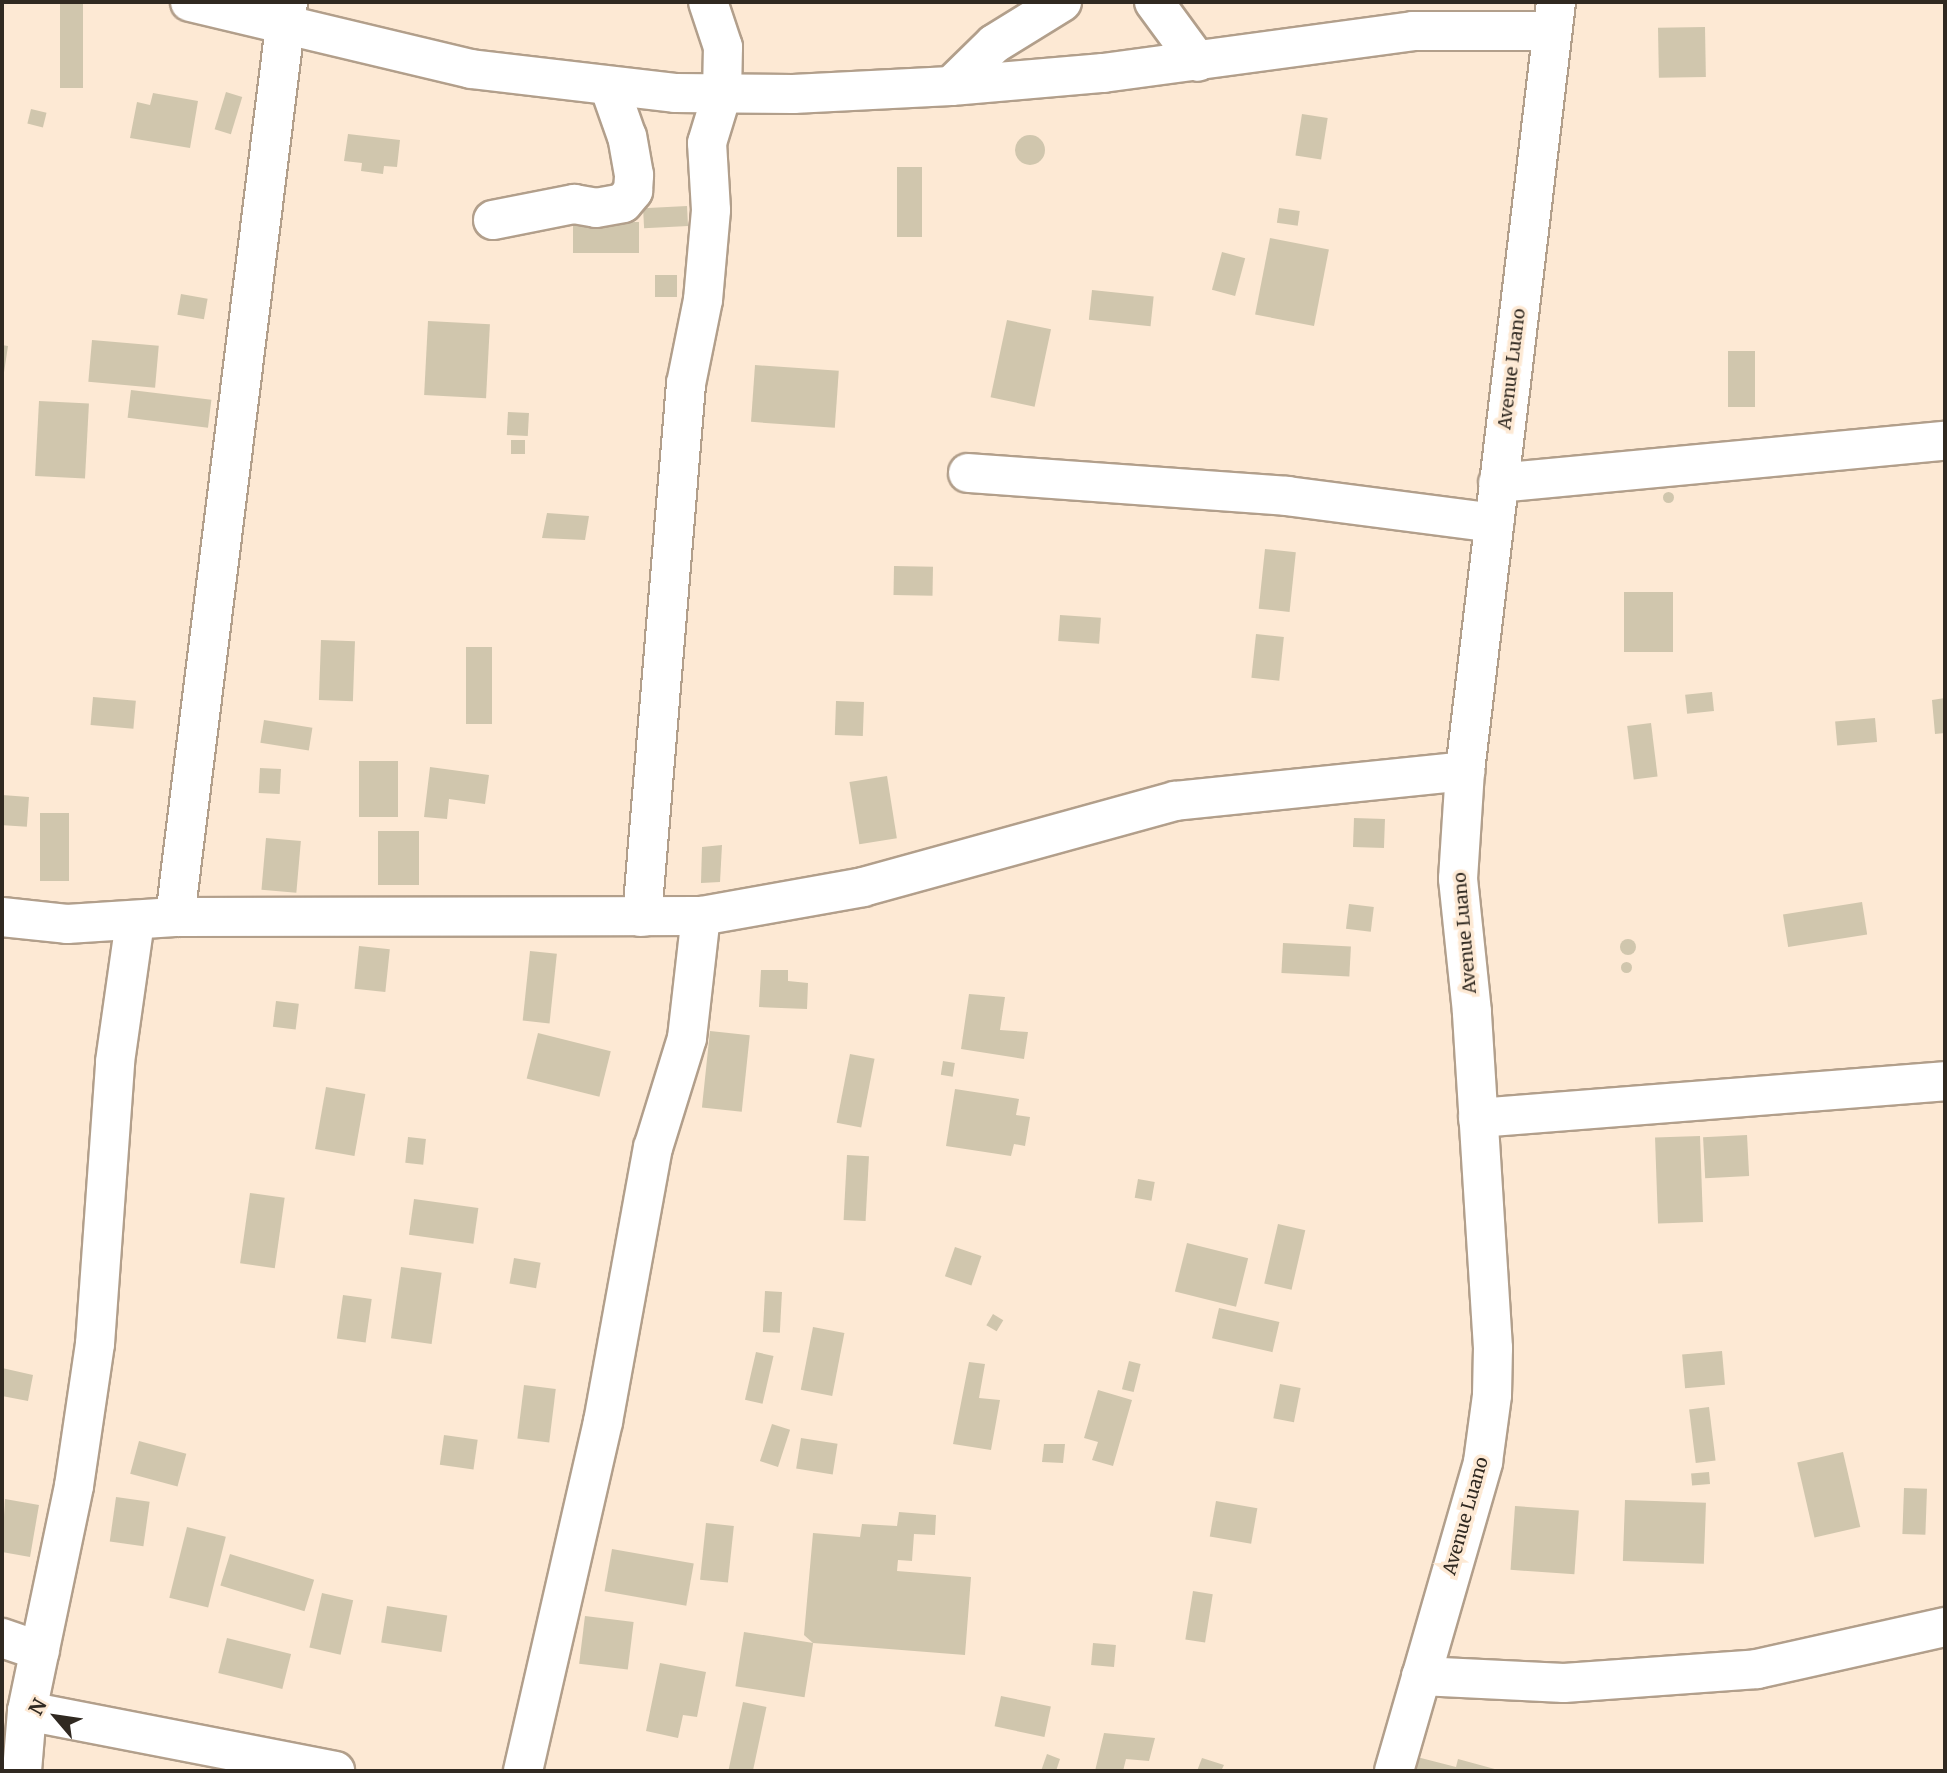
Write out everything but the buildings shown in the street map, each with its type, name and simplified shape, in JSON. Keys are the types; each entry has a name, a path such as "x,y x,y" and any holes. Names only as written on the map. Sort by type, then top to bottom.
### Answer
{"street":[{"path":"190,2 288,12 471,69 609,86 722,94 951,86 1198,62 1413,31 1553,16"},
{"path":"642,917 686,384 703,300 711,210 707,143 722,94 723,47 708,2"},
{"path":"951,86 994,44 1062,2"},
{"path":"1154,2 1198,62"},
{"path":"175,917 288,12"},
{"name":"Avenue Luano","path":"1394,1771 1483,1462 1492,1395 1478,1118 1458,878 1465,771 1553,16"},
{"path":"493,220 574,204 596,208 623,203 633,191 634,175 628,137 609,86"},
{"path":"1499,483 1945,441"},
{"path":"968,473 1287,496 1494,523"},
{"path":"2,917 67,924 135,922 175,917 701,916 863,887 1175,801 1465,771"},
{"path":"523,1771 606,1410 653,1148 687,1038 701,916"},
{"path":"22,1771 27,1711 74,1486 96,1344 115,1062 135,922"},
{"path":"1478,1118 1945,1081"},
{"path":"1421,1676 1564,1683 1757,1669 1945,1628"},
{"path":"2,1638 40,1651"},
{"path":"27,1711 335,1771"}]}
